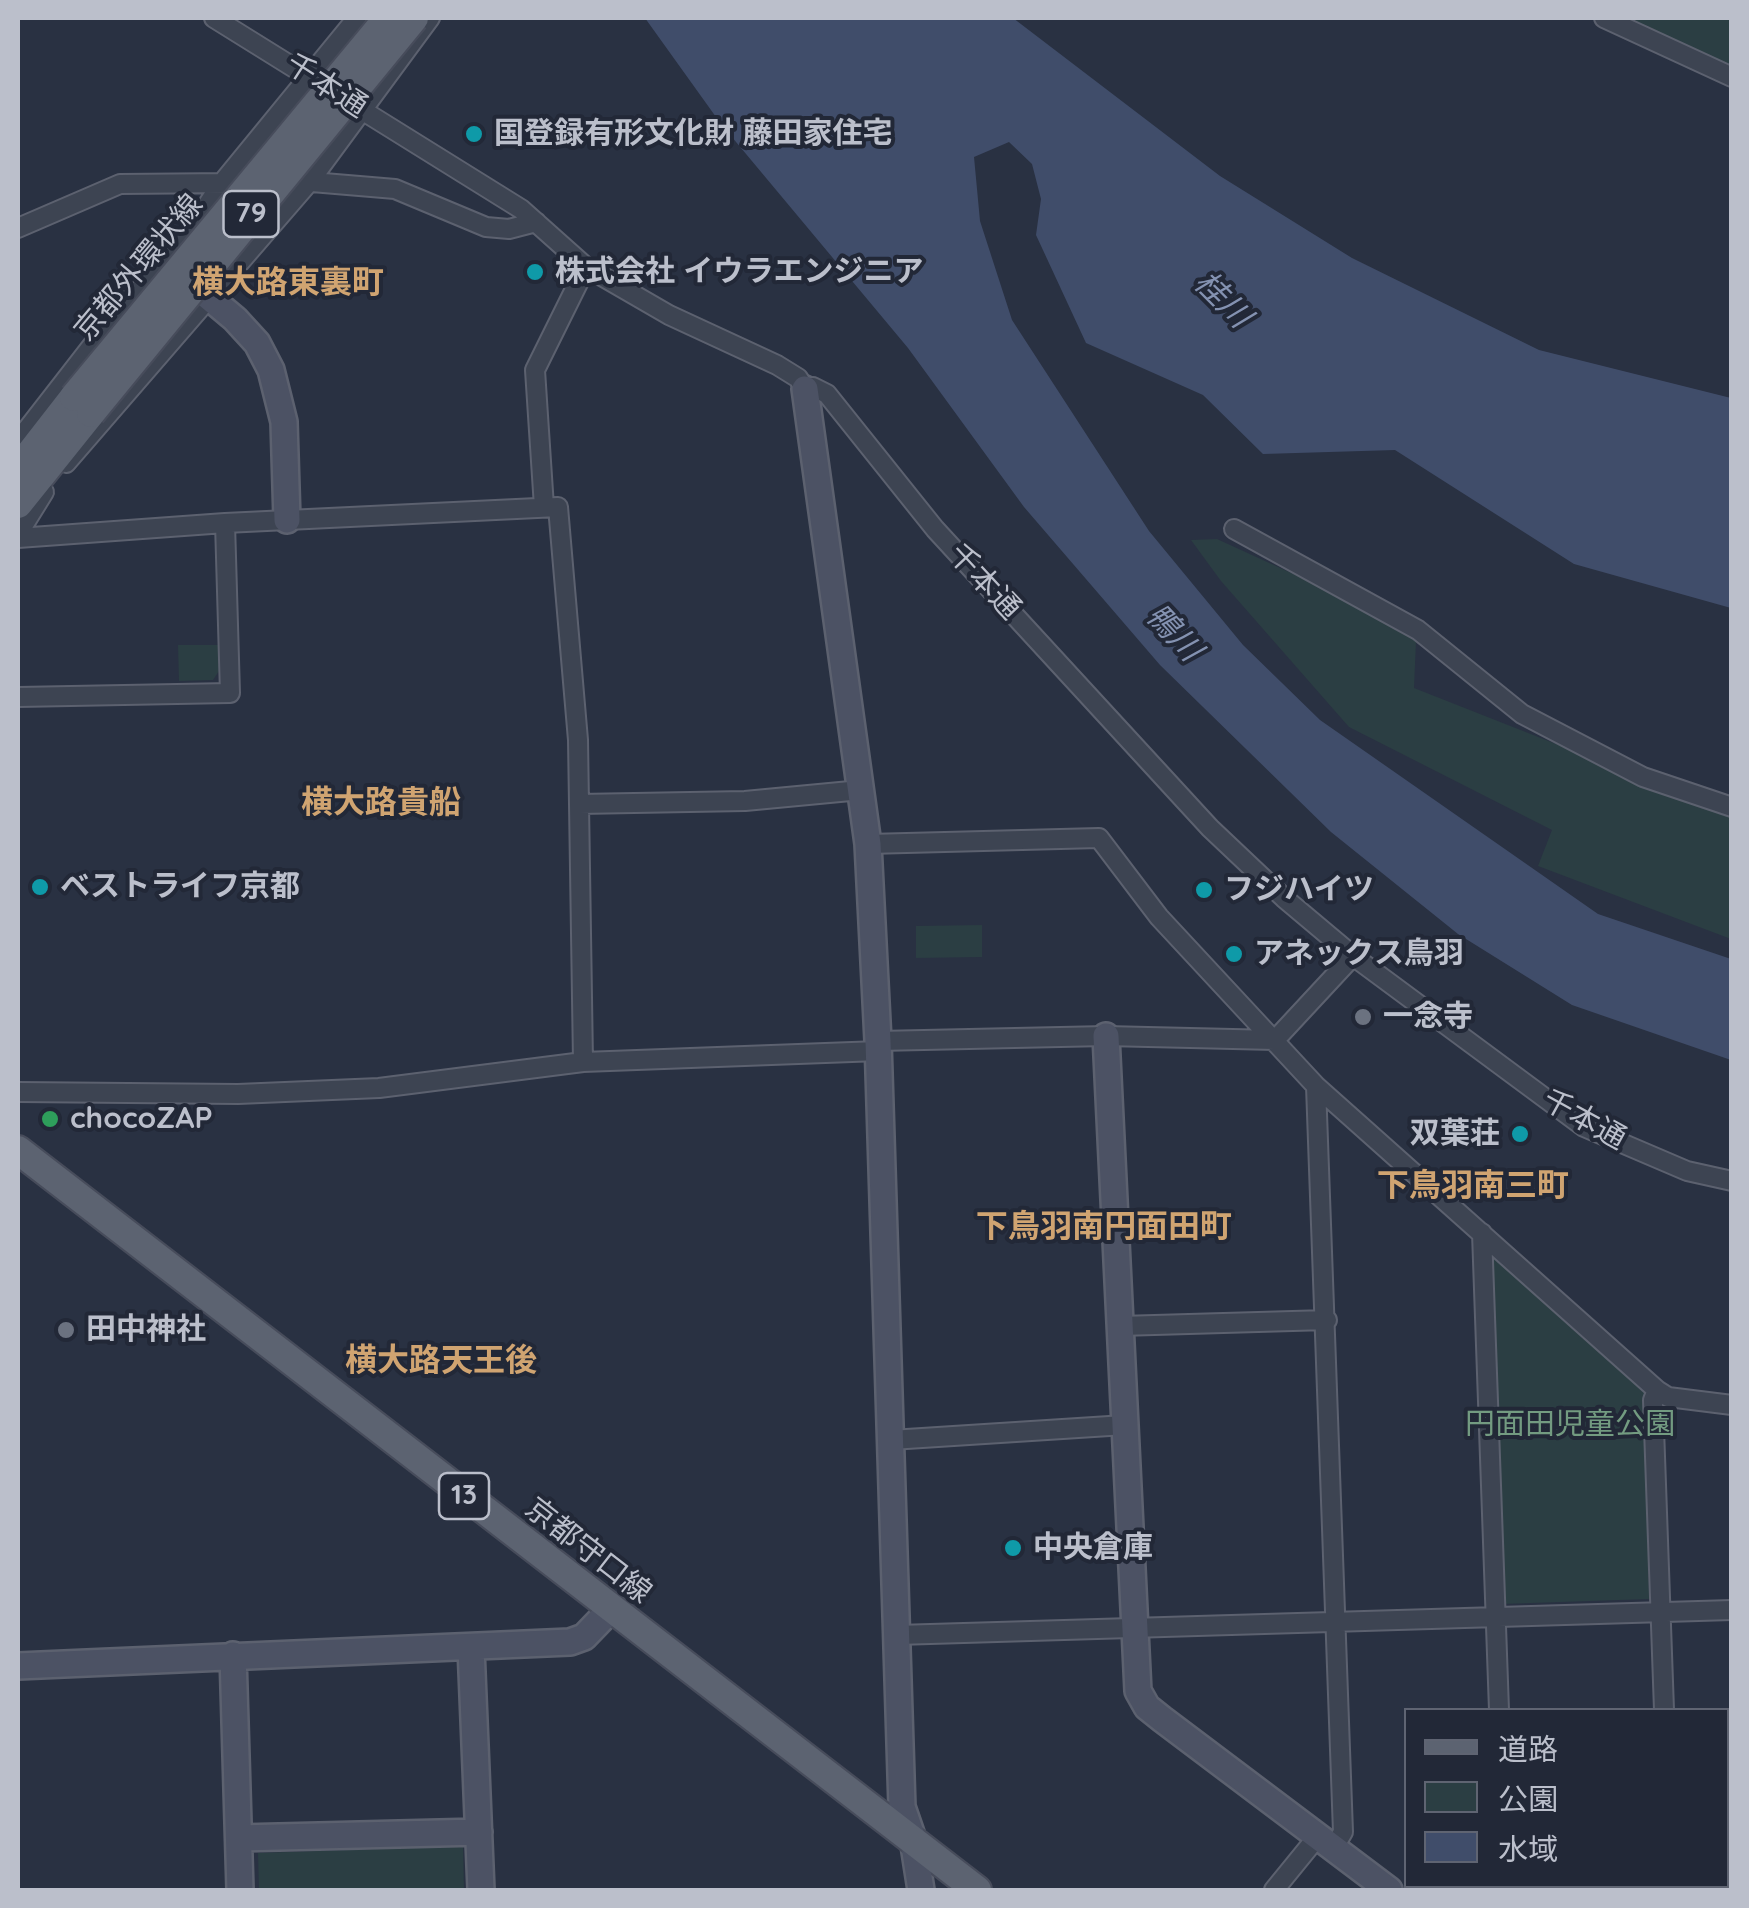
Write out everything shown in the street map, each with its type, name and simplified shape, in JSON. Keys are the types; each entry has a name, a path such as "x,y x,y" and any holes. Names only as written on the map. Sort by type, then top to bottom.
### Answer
{"main road":[{"name":"京都外環状線","path":"18,504 83,405 388,18"},
{"name":"京都外環状線","path":"18,469 83,405 419,20"},
{"name":"京都守口線","path":"18,1150 977,1890"}],"street":[{"name":"千本通","path":"214,18 312,75 536,222 586,267 669,315 777,365 798,378 805,389 813,387 827,394 935,529 1210,828 1353,956 1584,1127 1687,1171 1732,1181"},
{"path":"18,441 126,302 168,264 222,183 357,18"},
{"path":"1604,18 1732,77"},
{"path":"18,536 68,461 310,181 419,20"},
{"path":"18,228 120,184 310,181 396,189 486,226 508,229 536,222"},
{"path":"168,264 211,297 257,343 272,370 284,422 287,520"},
{"path":"544,507 535,370 586,267"},
{"path":"805,389 868,844 879,1046 902,1807 914,1839 921,1890"},
{"path":"18,536 558,506 579,804 583,1062"},
{"path":"18,698 230,694 225,523"},
{"path":"1234,530 1418,630 1522,714 1643,776 1732,808"},
{"path":"579,804 745,801 860,790"},
{"path":"868,844 1099,838 1158,917 1316,1086 1657,1390 1668,1397 1732,1405"},
{"path":"18,1092 238,1094 360,1088 583,1062 879,1046 1106,1036 1274,1040 1353,956"},
{"path":"1106,1036 1138,1691 1147,1707 1389,1890"},
{"path":"1274,1890 1325,1842 1343,1832 1316,1086"},
{"path":"1482,1233 1498,1708"},
{"path":"1120,1326 1327,1320"},
{"path":"1657,1390 1653,1400 1664,1708"},
{"path":"891,1440 1125,1424"},
{"path":"18,1666 570,1642 584,1636 610,1610"},
{"path":"897,1636 1732,1610"},
{"path":"471,1648 481,1890"},
{"path":"233,1655 240,1890"},
{"path":"238,1838 479,1832"}],"green space":[{"path":"1621,18 1731,18 1731,70"},
{"path":"1217,539 1374,611 1416,641 1414,688 1731,813 1731,939 1538,866 1552,830 1349,727 1221,581 1191,540"},
{"path":"178,645 220,645 221,668 213,680 179,681"},
{"path":"982,925 982,957 916,958 916,926"},
{"name":"円面田児童公園","path":"1494,1249 1637,1375 1645,1393 1649,1599 1501,1604 1488,1251"},
{"path":"463,1846 464,1890 259,1890 258,1853"}],"water":[{"path":"645,18 1013,18 1220,176 1352,258 1539,350 1731,398 1731,608 1574,564 1395,450 1263,454 1203,395 1086,343 1036,235 1041,199 1032,164 1009,142 974,157 980,221 1012,320 1149,531 1243,645 1320,720 1598,914 1731,959 1731,1060 1572,1005 1458,934 1331,832 1160,665 1024,507 908,348 721,124"}],"place":[{"name":"国登録有形文化財 藤田家住宅","path":"474,134"},
{"name":"株式会社 イウラエンジニア","path":"535,272"},
{"name":"ベストライフ京都","path":"40,887"},
{"name":"フジハイツ","path":"1204,890"},
{"name":"アネックス鳥羽","path":"1234,954"},
{"name":"一念寺","path":"1363,1017"},
{"name":"chocoZAP","path":"50,1119"},
{"name":"双葉荘","path":"1520,1134"},
{"name":"田中神社","path":"66,1330"},
{"name":"中央倉庫","path":"1013,1548"}],"district":[{"name":"横大路東裏町","path":"288,283"},
{"name":"横大路貴船","path":"381,803"},
{"name":"下鳥羽南三町","path":"1473,1186"},
{"name":"下鳥羽南円面田町","path":"1104,1227"},
{"name":"横大路天王後","path":"441,1361"}],"water label":[{"name":"桂川","path":"1222,300"},
{"name":"鴨川","path":"1173,633"}]}
